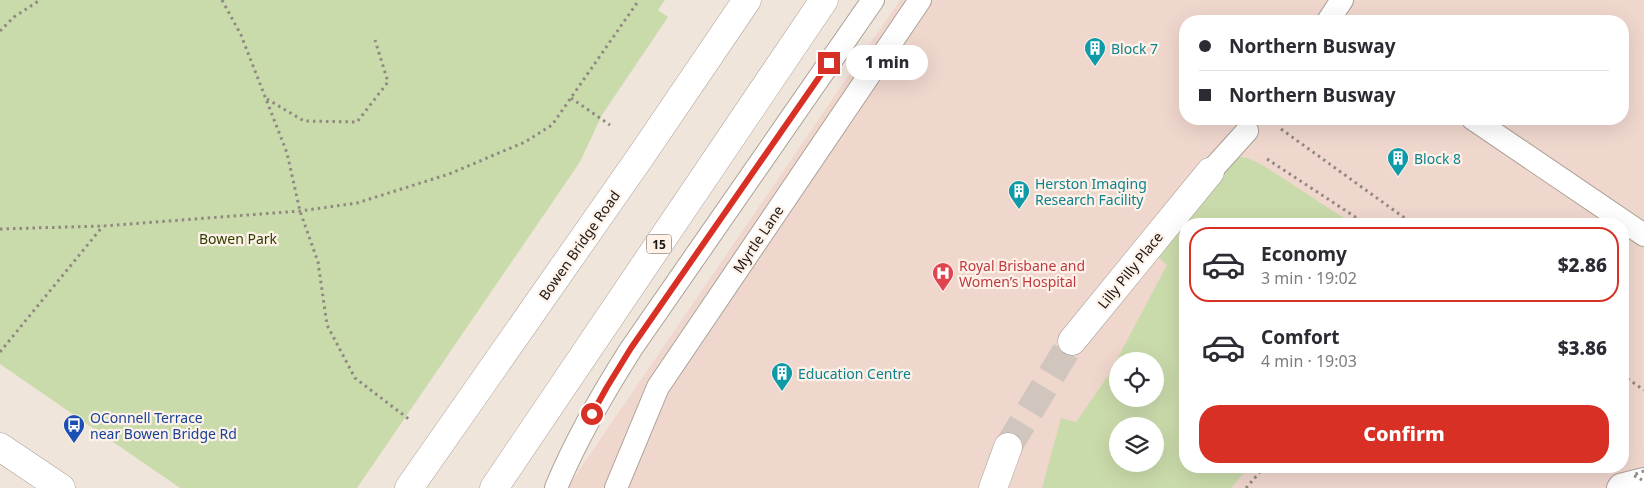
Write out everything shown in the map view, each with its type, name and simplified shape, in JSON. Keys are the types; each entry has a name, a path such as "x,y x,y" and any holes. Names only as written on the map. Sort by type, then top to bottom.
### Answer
{"main road":[{"name":"Bowen Bridge Road","path":"409,488 641,156 747,0"},
{"name":"15","path":"494,488 824,0"},
{"name":"Lilly Pilly Place","path":"1072,341 1210,172"},
{"path":"993,488 1008,446"},
{"path":"0,447 61,488"}],"lane":[{"path":"556,488 607,387 631,348 872,0"},
{"name":"Myrtle Lane","path":"616,488 658,387 920,0"},
{"path":"1333,15 1342,0"},
{"path":"1482,125 1619,218"},
{"name":"Lilly Pilly Place","path":"1210,172 1247,131"},
{"path":"1629,225 1644,235"},
{"path":"1618,488 1620,485 1644,480"}],"path":[{"path":"0,31 14,17 40,0"},
{"path":"222,0 241,35 288,153 300,211 318,262 327,325 355,378 410,420"},
{"path":"0,230 103,226 300,211 357,203 449,174 525,142 552,125 639,0"},
{"path":"266,99 304,121 357,122 388,82 375,40"},
{"path":"571,98 610,124"},
{"path":"1275,125 1404,218"},
{"path":"1260,154 1357,218"},
{"path":"0,352 103,226"},
{"path":"1629,379 1644,390"},
{"path":"1644,471 1633,475 1644,480"},
{"path":"1246,488 1259,473"}],"shaded area":[{"name":"Royal Brisbane and Women’s Hospital","path":"900,0 1644,0 1644,488 567,488"}],"green space":[{"name":"Bowen Park","path":"0,0 665,0 658,10 668,17 602,115 580,162 357,488 180,488 0,364"},
{"path":"1212,153 1247,158 1261,164 1344,218 1179,218 1179,473 1244,473 1231,488 1042,488 1061,418 1076,422 1109,374 1109,407 1164,407 1164,352 1121,352 1167,265 1150,249 1216,178"}],"tunnel":[{"path":"1008,447 1072,341"}],"place":[{"name":"Block 7","path":"1095,67"},
{"name":"Block 8","path":"1398,177"},
{"name":"Herston Imaging Research Facility","path":"1019,210"},
{"name":"Royal Brisbane and Women’s Hospital","path":"943,292"},
{"name":"Education Centre","path":"782,392"},
{"name":"OConnell Terrace near Bowen Bridge Rd","path":"74,444"}],"route":[{"path":"592,414 631,348 829,63"}]}
